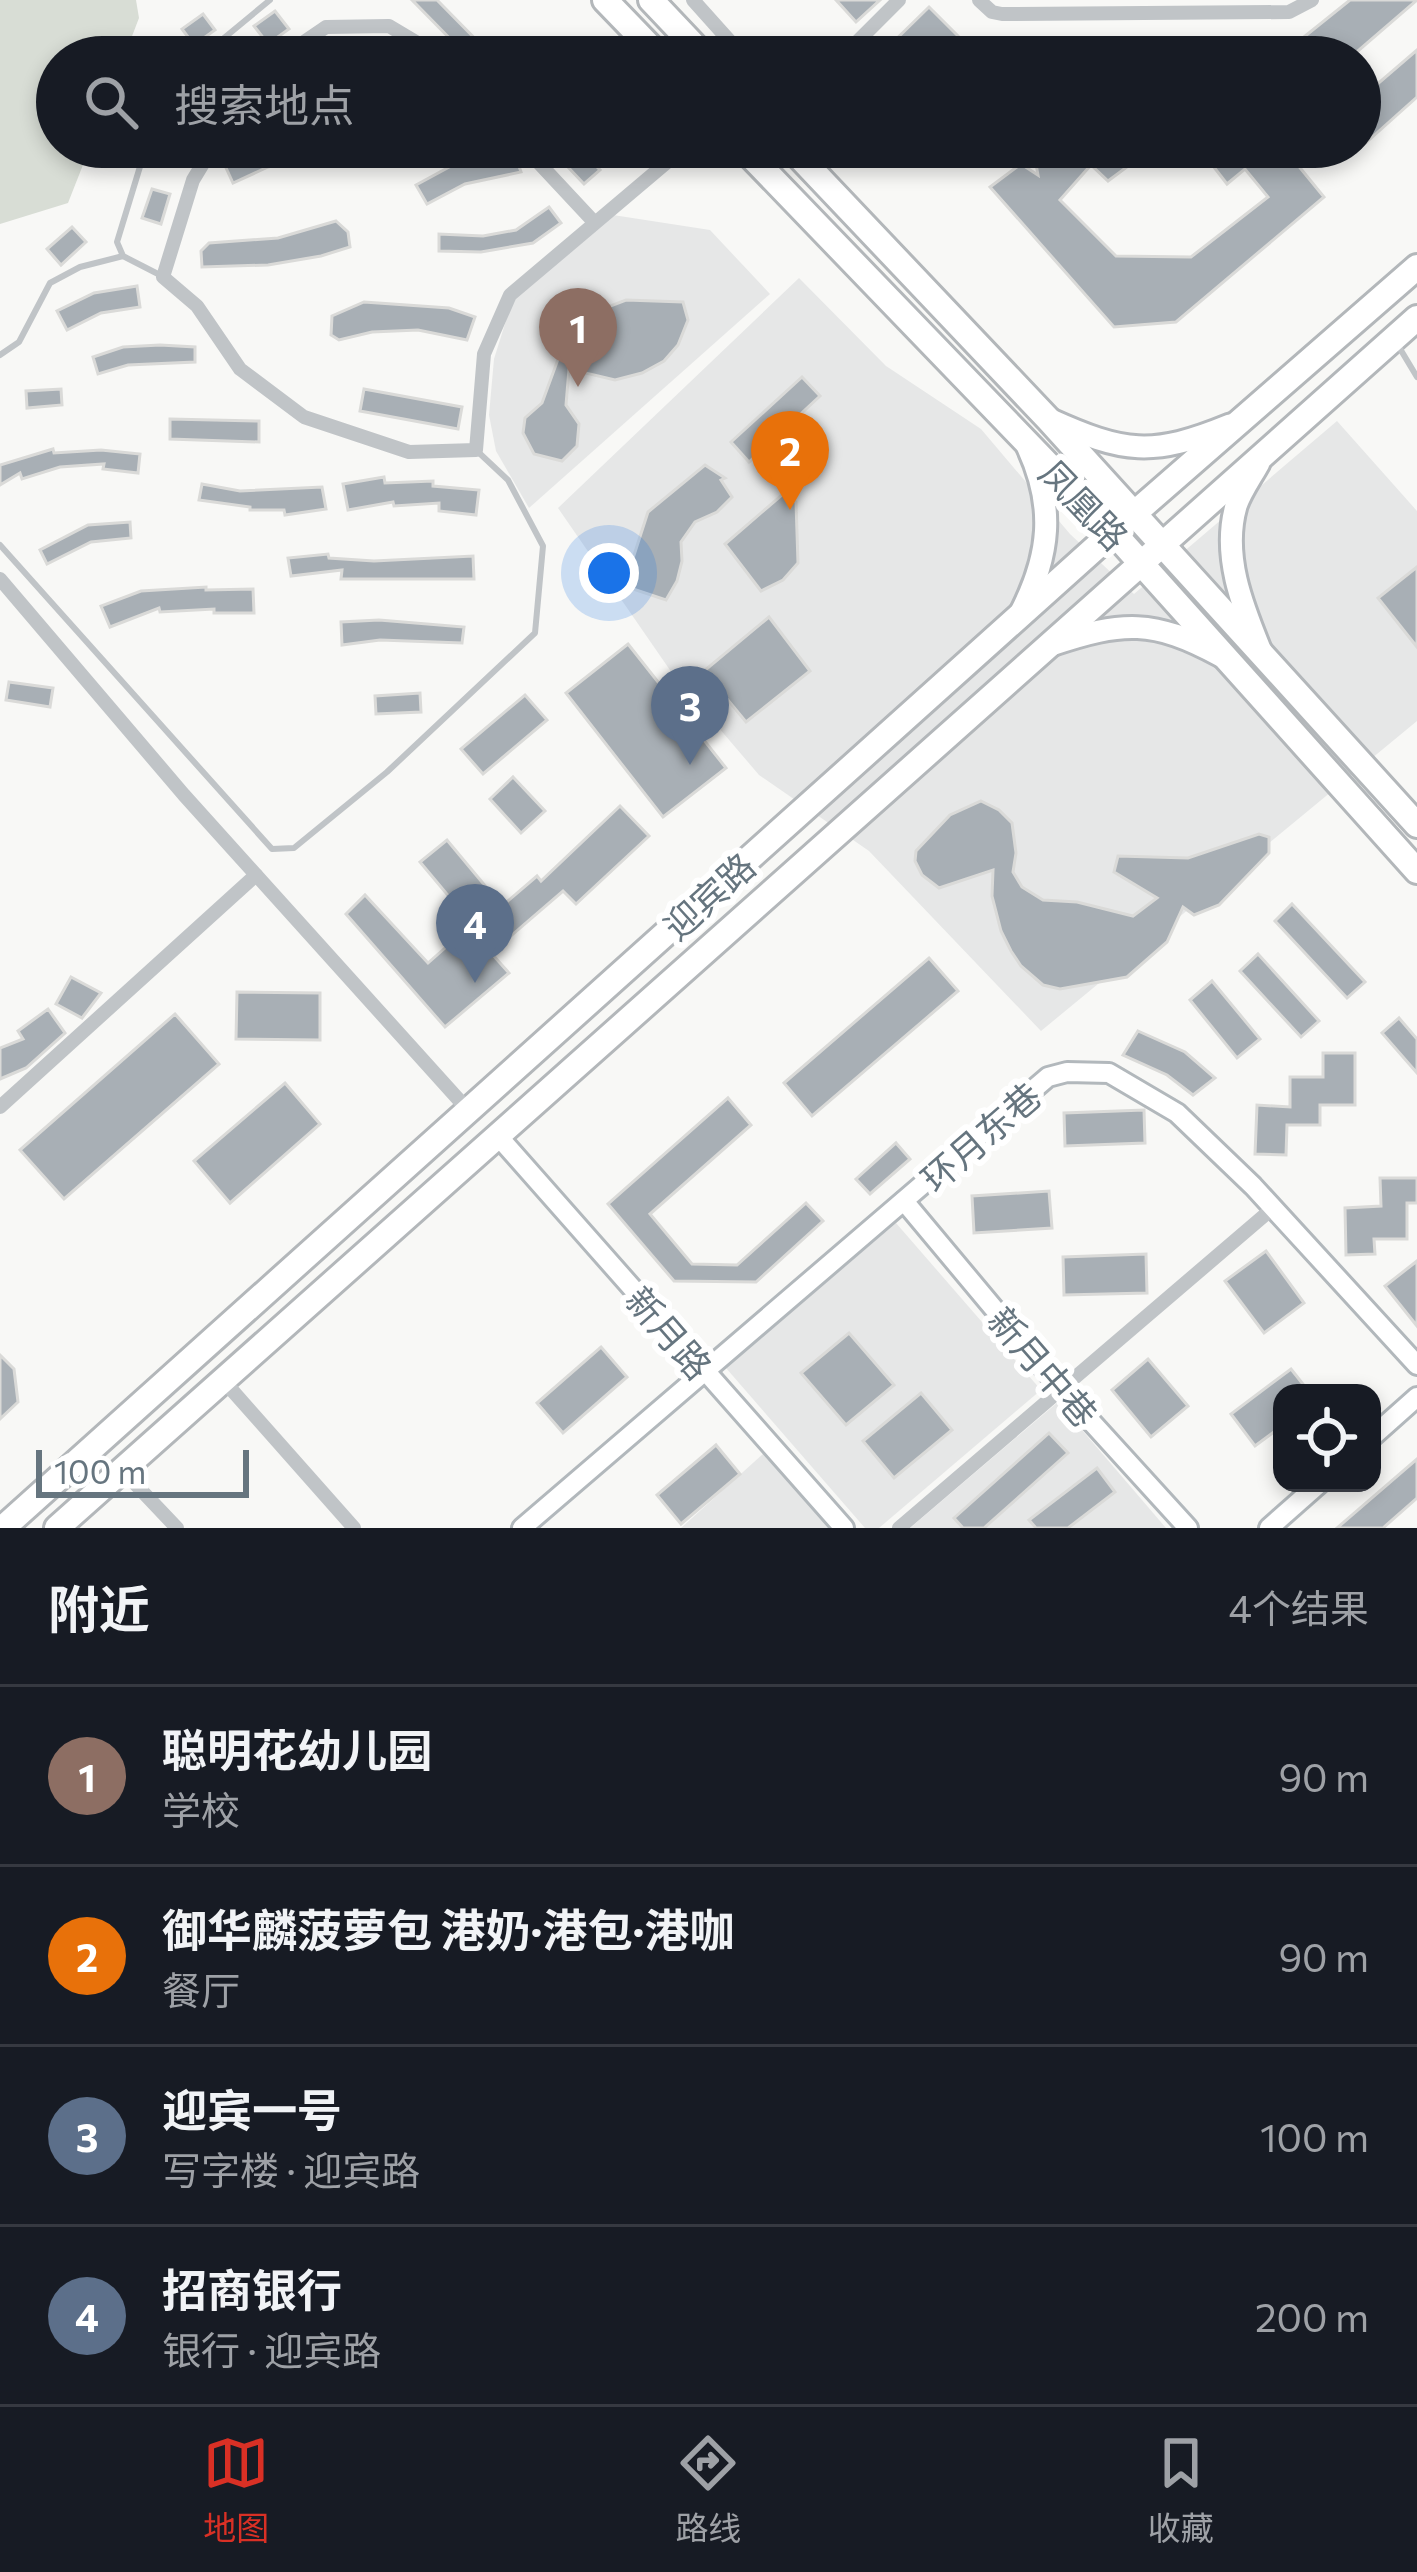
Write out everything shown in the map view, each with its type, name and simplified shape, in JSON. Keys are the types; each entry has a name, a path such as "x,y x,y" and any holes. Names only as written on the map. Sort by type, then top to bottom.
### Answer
{"highway":[{"path":"605,0 640,36"},
{"path":"651,0 685,36"},
{"name":"凤凰路","path":"762,168 1113,532 1417,872"},
{"name":"凤凰路","path":"810,168 1048,418 1417,825"},
{"name":"迎宾路","path":"3,1528 1133,514 1417,267"},
{"name":"迎宾路","path":"56,1528 1417,318"}],"main road":[{"path":"1048,418 1092,439 1143,450 1184,444 1241,420"},
{"path":"1020,615 1040,575 1047,519 1042,478 1026,442"},
{"path":"1262,655 1238,595 1232,547 1236,506 1265,452"},
{"path":"1045,647 1106,627 1145,628 1188,638 1227,659"}],"street":[{"path":"693,0 725,36"},
{"path":"863,36 898,0"},
{"path":"979,0 992,12 1003,14 1288,12 1312,0"},
{"path":"313,36 326,27 389,26 406,36"},
{"path":"200,168 163,277 197,306 241,369 304,417 409,452 476,450 484,354 510,295 660,168"},
{"path":"544,168 594,222"},
{"path":"0,580 468,1110"},
{"path":"0,1107 256,875"},
{"name":"环月东巷","path":"522,1528 1048,1077 1109,1073 1177,1113 1273,1208 1417,1365"},
{"name":"新月路","path":"497,1135 844,1528"},
{"name":"新月中巷","path":"904,1202 1061,1389 1188,1528"},
{"path":"899,1528 1273,1208"},
{"path":"223,1380 354,1528"},
{"path":"1381,1429 1417,1397"},
{"path":"122,1470 177,1528"},
{"path":"1269,1528 1310,1492"}],"lane":[{"path":"226,36 270,0"},
{"path":"140,168 117,242 123,256 163,277"},
{"path":"0,355 20,341 50,283 80,267 123,256"},
{"path":"1394,339 1417,377"},
{"path":"0,545 275,852 293,848 387,772 535,633 544,546 508,480 476,450"}],"shaded area":[{"path":"0,0 136,0 139,18 132,36 36,36 36,168 82,168 68,203 0,224"},
{"path":"613,215 710,230 770,294 529,508 496,451 489,415 494,359 513,298"},
{"path":"799,278 886,366 981,429 1070,534 1134,594 1337,421 1417,511 1417,721 1041,1031 869,851 759,775 672,673 558,508"},
{"path":"896,1223 1041,1390 879,1528 865,1528 726,1368"},
{"path":"1058,1402 1166,1528 910,1528"},
{"path":"764,1453 832,1528 681,1528"}],"building":[{"path":"412,0 437,0 472,36 447,36"},
{"path":"836,0 880,0 856,22"},
{"path":"1350,0 1417,0 1375,36 1305,36"},
{"path":"929,7 958,36 899,36"},
{"path":"275,11 289,29 279,36 262,36 254,26"},
{"path":"203,14 215,30 207,36 187,36 182,29"},
{"path":"1417,50 1417,97 1381,129 1381,81"},
{"path":"226,168 266,168 233,183"},
{"path":"447,168 520,168 521,172 465,184 427,204 416,185"},
{"path":"569,168 600,170 584,184"},
{"path":"1016,168 1038,175 1037,168 1088,168 1060,200 1116,256 1191,257 1268,197 1245,169 1227,184 1215,168 1300,168 1324,197 1176,322 1114,327 990,187"},
{"path":"1094,168 1126,168 1108,181"},
{"path":"152,189 170,194 161,224 142,218"},
{"path":"549,207 561,223 533,243 481,252 439,251 439,234 483,236 516,230"},
{"path":"336,221 348,232 350,247 268,265 202,267 201,251 209,243 278,238"},
{"path":"72,227 86,242 61,265 47,249"},
{"path":"137,286 140,307 101,313 67,330 57,311 94,293"},
{"path":"626,300 683,302 688,320 678,345 664,361 615,380 569,369 566,405 579,424 577,446 562,461 534,454 523,433 525,418 542,403 564,343 605,308"},
{"path":"364,302 449,308 475,317 467,340 418,330 372,332 339,340 331,335 332,316"},
{"path":"123,347 195,347 195,362 128,365 98,374 93,357"},
{"path":"802,377 820,396 749,462 731,442"},
{"path":"61,389 62,405 27,408 26,391"},
{"path":"364,389 462,407 458,429 360,411"},
{"path":"170,419 259,421 259,442 170,439"},
{"path":"53,449 54,453 140,454 138,473 103,469 104,464 60,467 22,479 20,473 0,485 0,465"},
{"path":"705,465 725,478 721,480 732,497 717,512 695,522 681,542 677,581 666,600 624,586 648,512"},
{"path":"384,477 385,483 433,481 433,486 479,490 476,515 439,511 439,503 394,506 393,502 348,510 343,484"},
{"path":"202,484 240,491 322,487 326,509 285,515 284,510 250,510 199,500"},
{"path":"783,494 796,502 798,563 783,580 761,591 725,544"},
{"path":"130,522 131,538 91,542 47,564 40,550 88,525"},
{"path":"328,554 329,558 374,561 473,556 474,579 341,579 342,570 291,576 288,558"},
{"path":"1417,567 1417,647 1378,598"},
{"path":"253,589 254,613 160,612 159,608 110,627 101,606 141,591"},
{"path":"769,617 810,671 746,722 704,671"},
{"path":"341,622 464,627 462,643 380,640 342,645"},
{"path":"628,644 726,768 663,817 566,693"},
{"path":"9,682 53,688 50,707 6,700"},
{"path":"420,693 421,712 376,714 375,696"},
{"path":"525,695 547,720 483,774 461,749"},
{"path":"513,777 545,811 521,833 490,799"},
{"path":"981,801 1012,823 1013,872 1022,887 1043,900 1077,902 1133,916 1157,898 1114,872 1118,856 1188,858 1259,834 1269,837 1269,853 1219,905 1194,915 1183,907 1167,942 1127,977 1060,989 1043,985 1011,951 992,896 993,870 939,888 922,875 915,861 916,851 950,815"},
{"path":"620,806 649,836 576,904 563,891 491,953 509,973 445,1027 346,914 365,895 428,963 472,924 420,862 447,840 502,906 537,876 541,881"},
{"path":"1292,904 1365,982 1347,998 1275,921"},
{"path":"1258,954 1319,1021 1301,1037 1240,971"},
{"path":"929,958 958,991 812,1116 784,1083"},
{"path":"71,977 101,993 82,1018 56,1004"},
{"path":"1212,981 1260,1039 1237,1058 1190,1000"},
{"path":"237,992 320,993 320,1040 236,1039"},
{"path":"48,1009 65,1033 26,1068 0,1079 0,1048 23,1039 18,1031"},
{"path":"175,1014 219,1064 64,1199 20,1150"},
{"path":"1399,1018 1417,1039 1417,1073 1382,1033"},
{"path":"1138,1031 1185,1052 1215,1078 1193,1095 1167,1075 1123,1055"},
{"path":"1323,1053 1355,1053 1355,1105 1320,1105 1320,1125 1287,1125 1286,1155 1255,1154 1257,1105 1290,1107 1290,1077 1323,1077"},
{"path":"285,1083 320,1124 230,1203 194,1161"},
{"path":"728,1098 751,1125 650,1214 692,1264 737,1265 806,1203 823,1221 756,1282 674,1281 608,1204"},
{"path":"1144,1110 1145,1143 1065,1146 1064,1113"},
{"path":"896,1143 910,1159 870,1194 856,1179"},
{"path":"1380,1178 1417,1178 1417,1203 1407,1203 1407,1239 1374,1239 1375,1254 1346,1255 1345,1208 1381,1206"},
{"path":"1049,1191 1052,1228 974,1233 972,1196"},
{"path":"1266,1251 1304,1303 1264,1333 1225,1281"},
{"path":"1146,1254 1147,1293 1064,1295 1063,1257"},
{"path":"1417,1261 1417,1326 1385,1286"},
{"path":"849,1333 894,1385 846,1425 801,1373"},
{"path":"601,1347 627,1377 563,1433 537,1403"},
{"path":"0,1355 14,1369 18,1402 0,1419"},
{"path":"1148,1359 1188,1406 1151,1437 1112,1390"},
{"path":"1291,1369 1303,1384 1273,1384 1273,1433 1255,1446 1231,1414"},
{"path":"921,1393 952,1430 894,1478 863,1441"},
{"path":"1049,1433 1068,1453 984,1528 963,1528 954,1518"},
{"path":"716,1445 740,1474 681,1524 657,1495"},
{"path":"1417,1459 1417,1498 1383,1528 1337,1528 1381,1492"},
{"path":"1097,1468 1115,1492 1068,1528 1036,1528 1029,1520"}],"place":[{"name":"聪明花幼儿园","path":"578,387"},
{"name":"御华麟菠萝包 港奶·港包·港咖","path":"790,510"},
{"name":"迎宾一号","path":"690,765"},
{"name":"招商银行","path":"475,983"}]}
